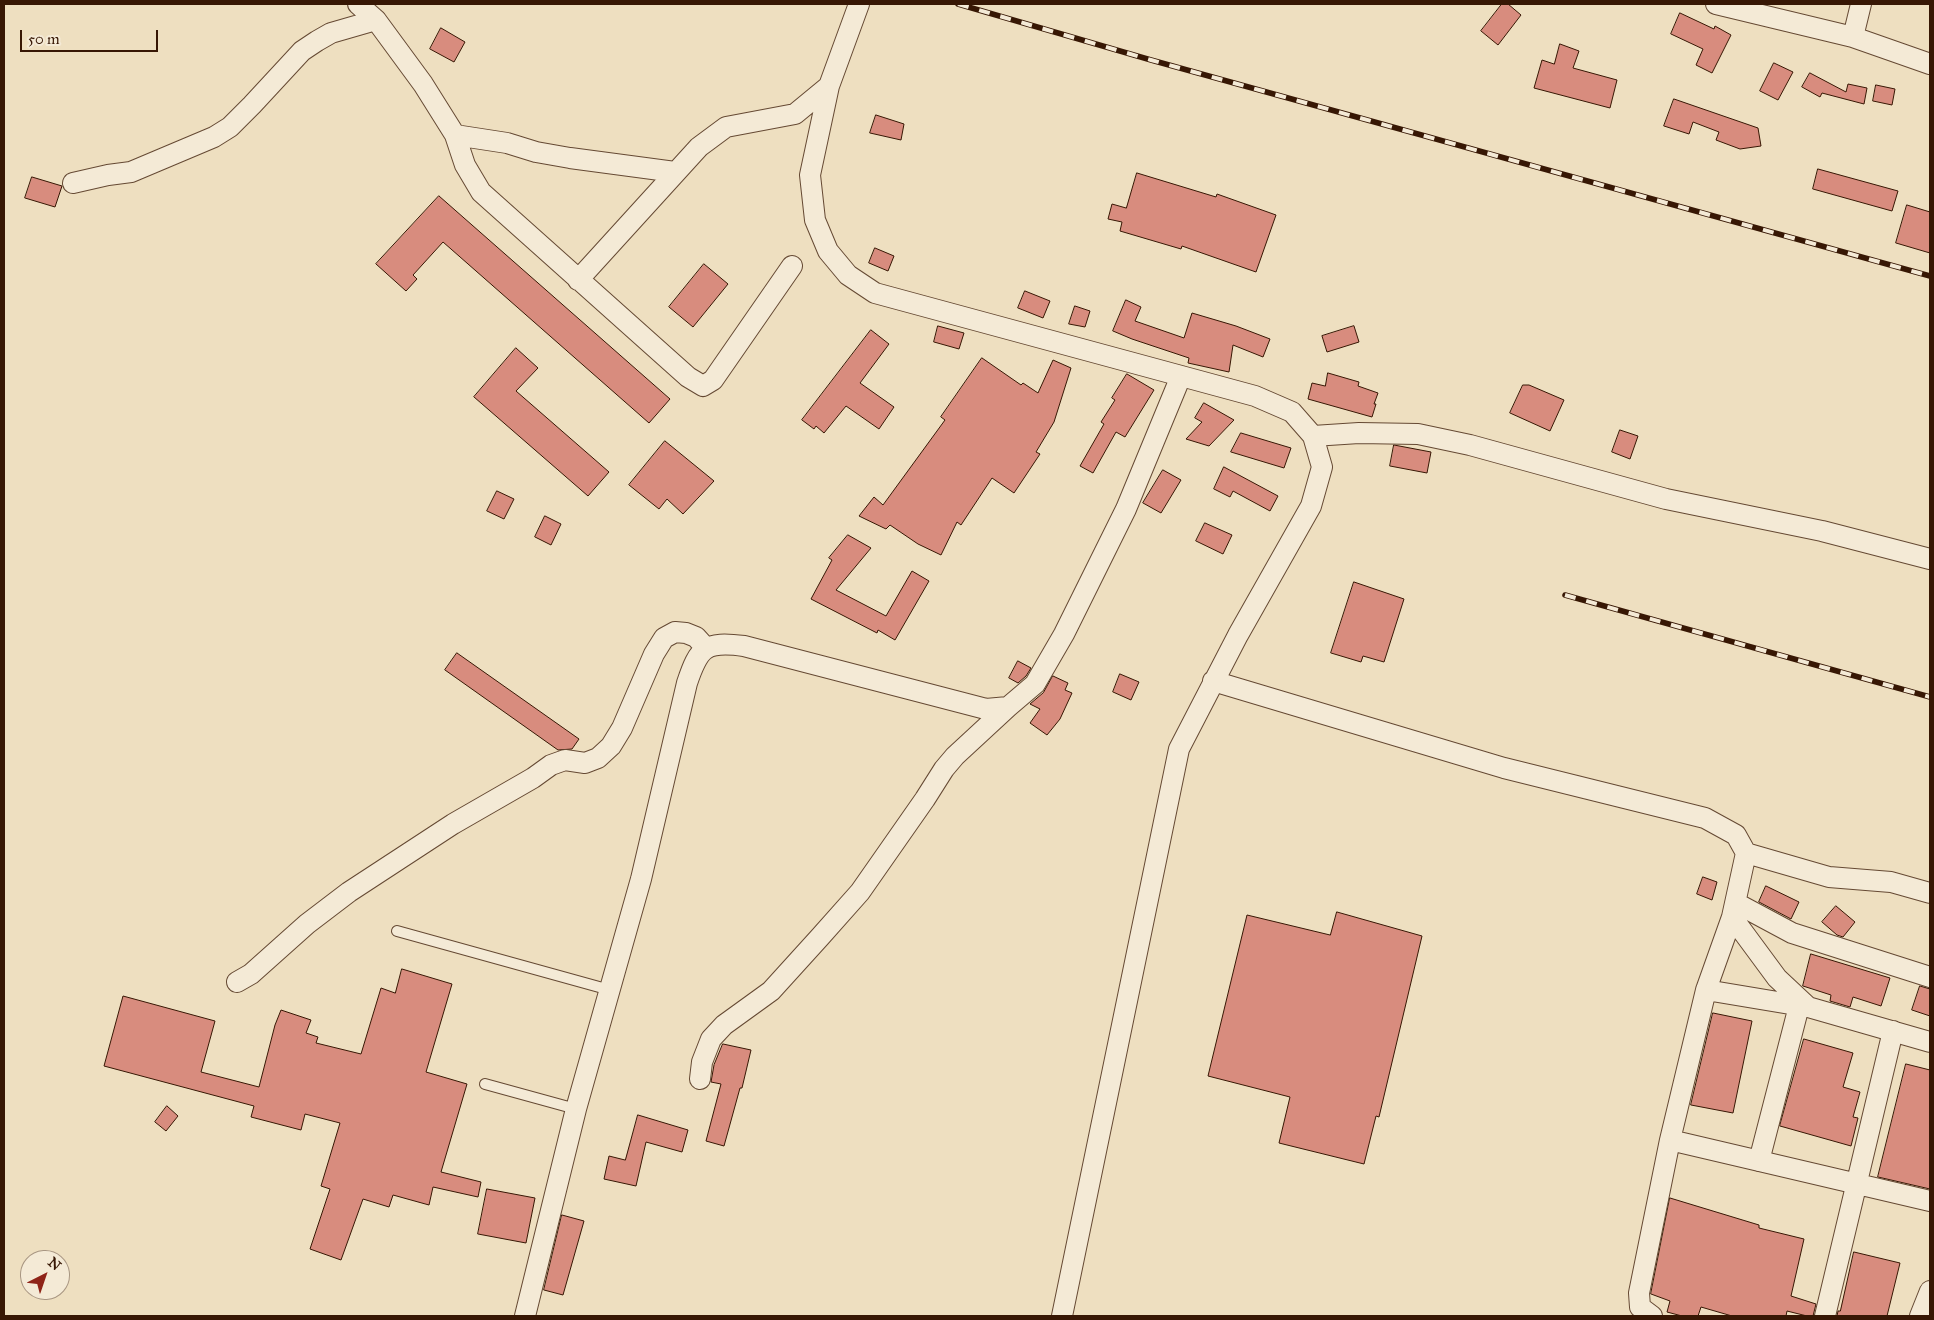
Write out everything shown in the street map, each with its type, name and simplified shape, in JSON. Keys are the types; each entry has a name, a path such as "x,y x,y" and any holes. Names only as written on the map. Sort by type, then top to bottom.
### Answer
{"street":[{"path":"358,4 376,20 422,84 455,135 465,165 482,192 688,377 703,386 713,380 792,266"},
{"path":"859,4 829,86 810,174 815,220 828,251 848,275 875,293 1255,396 1292,412 1313,436 1322,467 1311,506 1213,681 1179,749 1062,1316"},
{"path":"1716,4 1853,38 1930,64"},
{"path":"1853,38 1861,4"},
{"path":"73,183 131,172 214,137 235,122 302,51 317,40 376,20"},
{"path":"578,280 699,147 726,127 794,114 829,86"},
{"path":"455,135 507,143 536,152 570,158 675,172"},
{"path":"700,1079 702,1062 711,1039 724,1026 770,990 820,937 860,892 944,768 1035,684 1064,634 1126,508 1181,376"},
{"path":"1313,436 1359,433 1418,434 1470,444 1666,498 1822,531 1930,559"},
{"path":"237,982 251,974 307,924 349,892 453,824 552,765 565,760 585,762 598,758 611,746 622,728 654,654 664,638 674,632 686,633 696,637 706,648"},
{"path":"525,1316 576,1109 641,878 694,661 706,648 723,644 744,646 986,709 1008,707"},
{"path":"1213,681 1504,768 1705,818 1736,835 1746,853 1734,910 1706,990 1670,1140 1639,1293 1640,1307 1652,1316"},
{"path":"1746,853 1829,877 1891,882 1930,893"},
{"path":"1734,910 1792,933 1930,977"},
{"path":"1734,910 1777,978 1803,1006"},
{"path":"1706,990 1803,1006 1930,1042"},
{"path":"1759,1161 1803,1006"},
{"path":"1825,1316 1893,1031"},
{"path":"1670,1140 1930,1201"},
{"path":"1920,1316 1930,1291"}],"lane":[{"path":"398,931 610,990"},
{"path":"485,1084 576,1109"}],"building":[{"path":"1502,4 1508,4 1521,15 1498,45 1481,31"},
{"path":"1680,13 1714,29 1715,26 1731,35 1712,73 1696,65 1703,49 1671,34"},
{"path":"441,28 465,42 454,62 430,49"},
{"path":"1560,44 1579,51 1573,68 1617,80 1610,108 1534,88 1542,60 1554,64"},
{"path":"1774,63 1793,72 1778,100 1760,91"},
{"path":"1810,73 1846,92 1848,84 1867,88 1864,104 1822,93 1820,97 1802,87"},
{"path":"1876,85 1895,89 1892,105 1873,101"},
{"path":"1674,99 1758,128 1761,146 1740,149 1716,140 1719,132 1693,122 1689,134 1664,126"},
{"path":"876,115 904,124 901,140 870,133"},
{"path":"1818,169 1898,191 1892,211 1813,189"},
{"path":"1137,173 1216,197 1217,194 1276,215 1256,272 1182,246 1181,249 1120,231 1122,222 1108,219 1112,204 1126,208"},
{"path":"32,177 62,186 55,207 25,198"},
{"path":"439,196 670,399 649,423 443,242 413,275 417,279 406,291 376,264"},
{"path":"1907,205 1930,212 1930,253 1896,243"},
{"path":"875,248 894,256 888,271 869,263"},
{"path":"704,264 728,284 693,327 669,307"},
{"path":"1025,291 1050,301 1043,318 1018,308"},
{"path":"1126,300 1141,307 1135,321 1184,338 1192,313 1236,326 1270,339 1263,357 1233,345 1229,372 1188,363 1189,358 1113,331"},
{"path":"1075,306 1090,311 1085,327 1069,324"},
{"path":"938,326 964,333 959,349 934,342"},
{"path":"1354,326 1359,342 1327,352 1322,336"},
{"path":"871,330 889,344 860,383 894,407 879,429 846,406 824,433 816,426 814,429 802,420"},
{"path":"516,348 538,368 516,391 609,472 588,496 474,397"},
{"path":"982,358 1021,385 1023,383 1038,393 1053,360 1071,368 1054,422 1036,452 1040,454 1014,493 992,478 961,525 957,522 941,555 918,544 890,525 886,529 859,516 874,497 883,505 945,420 941,417"},
{"path":"1328,373 1359,382 1358,386 1378,393 1372,417 1308,399 1312,383 1325,386"},
{"path":"1127,374 1154,390 1125,437 1116,432 1093,473 1080,466 1104,424 1101,422 1115,400 1112,398"},
{"path":"1523,385 1529,385 1564,400 1550,431 1510,413"},
{"path":"1204,403 1234,420 1209,446 1186,439 1202,422 1195,418"},
{"path":"1620,430 1638,436 1630,459 1612,452"},
{"path":"1241,433 1291,448 1284,468 1231,452"},
{"path":"665,441 714,481 683,514 667,499 659,509 629,485"},
{"path":"1394,445 1431,452 1427,473 1390,466"},
{"path":"1224,467 1278,496 1270,511 1233,491 1230,497 1214,489"},
{"path":"1163,470 1181,480 1161,513 1143,503"},
{"path":"497,491 514,499 504,519 487,511"},
{"path":"545,516 561,524 551,545 535,537"},
{"path":"1205,523 1232,535 1223,554 1196,541"},
{"path":"848,535 871,548 836,590 886,616 912,571 929,581 895,640 878,630 877,633 811,599 832,560 829,558"},
{"path":"1354,582 1404,599 1384,662 1363,656 1361,662 1331,653"},
{"path":"457,653 579,739 572,749 558,750 445,670"},
{"path":"1018,661 1031,668 1018,683 1009,678"},
{"path":"1120,674 1139,682 1131,700 1113,692"},
{"path":"1053,676 1068,683 1065,690 1072,693 1060,719 1047,735 1030,723 1040,709 1030,704 1043,693"},
{"path":"1703,877 1717,882 1712,900 1697,894"},
{"path":"1766,886 1799,902 1791,919 1759,902"},
{"path":"1836,906 1855,922 1843,937 1837,935 1822,922"},
{"path":"1337,912 1422,936 1379,1117 1376,1116 1364,1164 1279,1143 1290,1097 1208,1076 1247,915 1330,935"},
{"path":"1811,954 1890,978 1881,1006 1853,997 1850,1007 1830,1001 1831,995 1803,986"},
{"path":"402,969 452,984 426,1072 467,1084 441,1172 481,1182 478,1197 433,1187 429,1205 393,1195 389,1207 363,1199 341,1260 310,1249 330,1189 321,1186 340,1123 305,1114 301,1130 251,1117 254,1106 104,1066 123,996 215,1021 201,1072 259,1087 275,1025 281,1010 311,1020 306,1033 318,1037 316,1043 361,1054 381,988 395,993"},
{"path":"1920,986 1930,989 1930,1016 1912,1010"},
{"path":"1713,1013 1752,1021 1733,1113 1691,1105"},
{"path":"1804,1039 1853,1053 1843,1087 1860,1092 1853,1117 1858,1118 1851,1146 1780,1126"},
{"path":"723,1044 751,1050 742,1088 740,1088 724,1146 706,1141 721,1084 711,1082 714,1065"},
{"path":"1906,1064 1930,1070 1930,1189 1878,1177"},
{"path":"167,1106 178,1116 166,1131 155,1122"},
{"path":"638,1115 688,1130 682,1152 646,1142 636,1186 604,1179 609,1156 625,1160"},
{"path":"487,1189 535,1198 526,1243 478,1234"},
{"path":"1670,1198 1759,1225 1759,1228 1804,1239 1791,1296 1816,1304 1813,1316 1787,1311 1786,1316 1732,1316 1701,1307 1698,1316 1682,1316 1667,1312 1670,1301 1651,1294"},
{"path":"562,1215 584,1221 563,1295 544,1290"},
{"path":"1854,1252 1900,1263 1887,1316 1837,1316 1838,1311 1840,1311"}],"railway":[{"path":"958,4 1151,60 1930,276"},
{"path":"1565,595 1930,697"}]}
